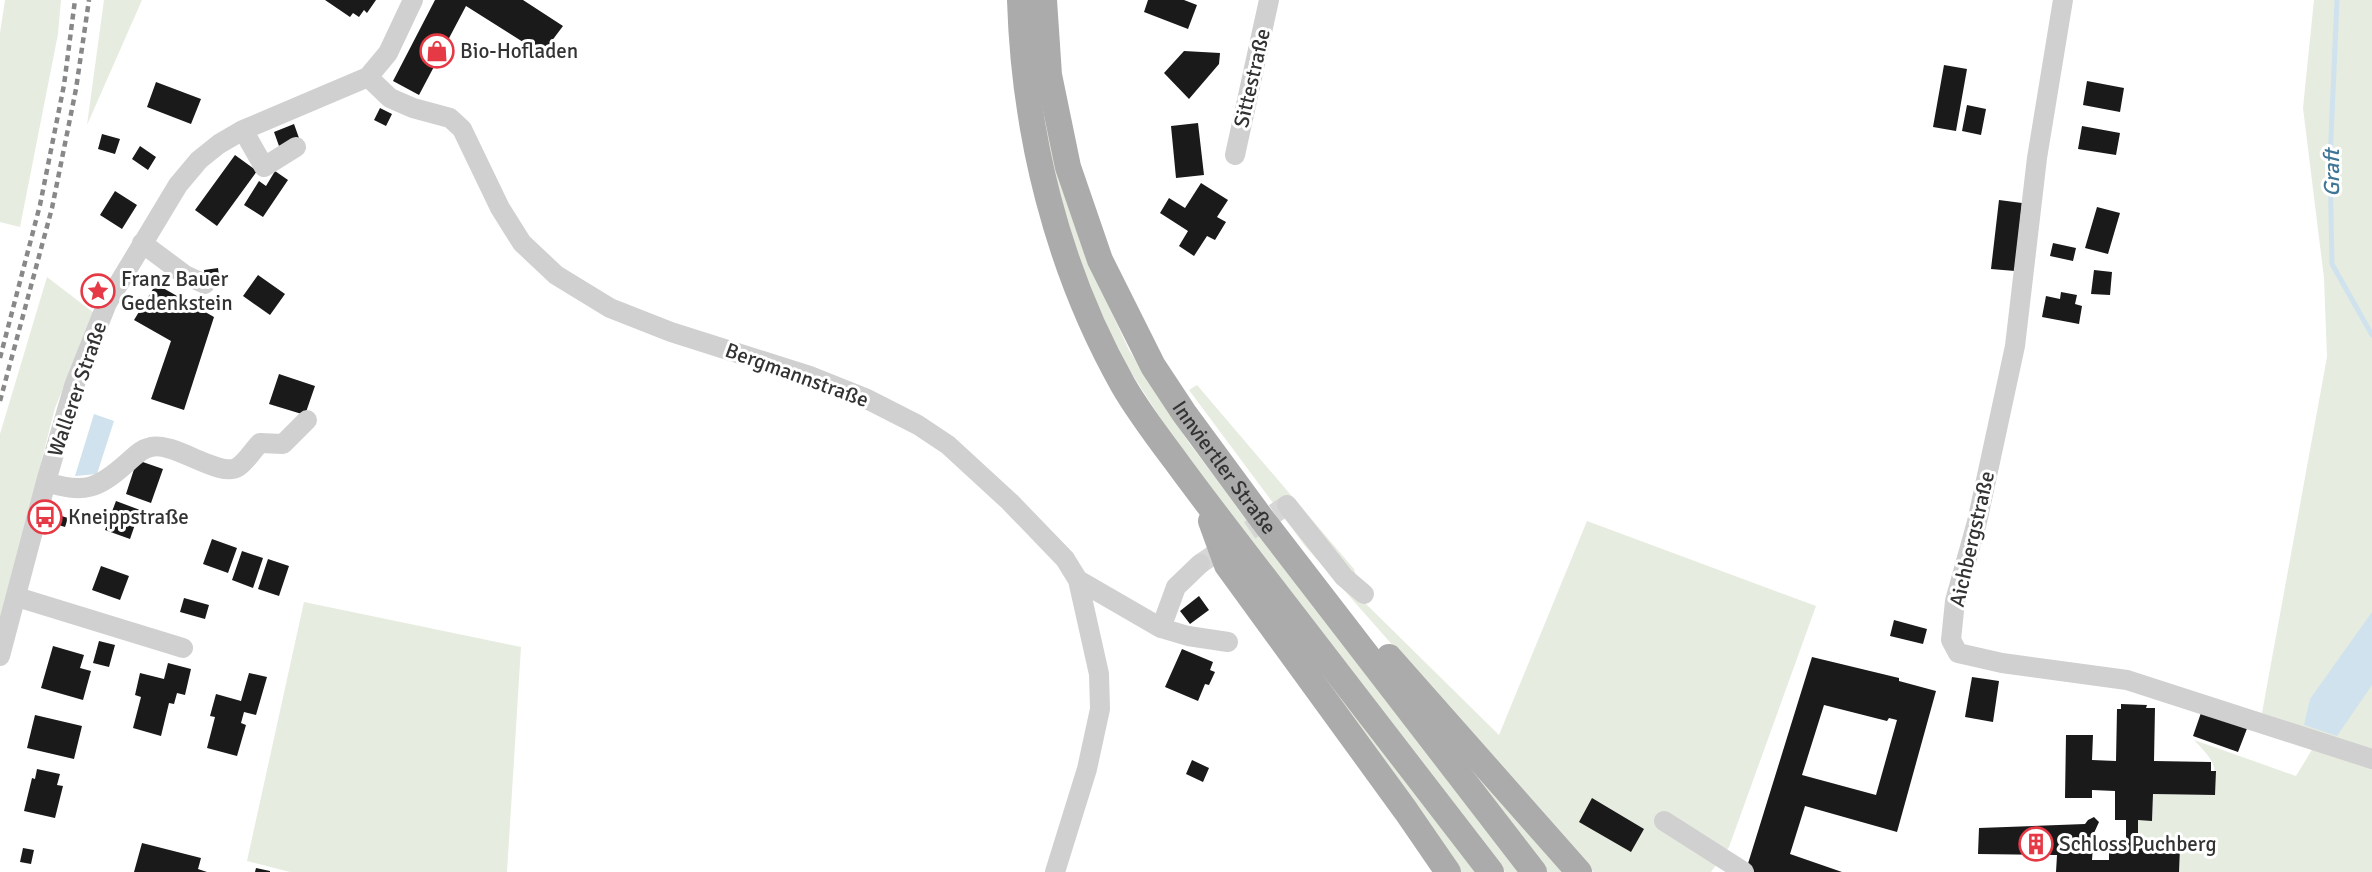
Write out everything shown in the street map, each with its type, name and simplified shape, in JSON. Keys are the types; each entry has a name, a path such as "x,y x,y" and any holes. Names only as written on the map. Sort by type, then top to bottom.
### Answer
{"main road":[{"name":"Innviertler Straße","path":"1020,0 1022,46 1031,115 1045,187 1071,273 1096,333 1124,386 1203,498 1491,872"},
{"name":"Innviertler Straße","path":"1044,0 1049,75 1068,167 1100,260 1153,366 1184,413 1262,519 1534,872"},
{"path":"1203,498 1227,565 1448,872"},
{"path":"1338,616 1377,643 1579,872"}],"street":[{"name":"Wallerer Straße","path":"0,656 74,386 107,303 142,243 178,186 199,160 219,144 243,130 368,77 388,53 413,0"},
{"name":"Sittestraße","path":"1235,156 1269,0"},
{"name":"Aichbergstraße","path":"2063,0 2037,158 2015,346 1977,522 1955,601 1951,640 1958,653 2002,663 2127,680 2372,759"},
{"name":"Bergmannstraße","path":"368,77 390,98 413,108 450,118 462,129 500,208 516,235 556,275 610,308 671,332 810,376 865,398 918,425 948,445 1010,502 1065,559 1078,580 1099,674 1100,709 1087,769 1055,872"},
{"path":"243,130 264,167 296,147"},
{"path":"142,243 185,275 205,284"},
{"path":"46,482 61,487 87,489 109,479 139,452 152,446 170,449 227,469 238,467 260,442 283,444 307,420"},
{"path":"1287,505 1344,577 1364,594"},
{"path":"1161,628 1176,587 1200,564"},
{"path":"1078,580 1161,628 1188,636 1228,642"},
{"path":"17,597 183,648"},
{"path":"1664,821 1744,872"}],"shaded area":[{"path":"5,0 61,0 58,34 20,227 0,222 0,33"},
{"path":"104,0 142,0 87,125"},
{"path":"2314,0 2372,0 2372,754 2262,713 2327,357 2324,278 2303,108"},
{"path":"1035,76 1091,267 1129,350 1189,443 1518,872 1505,872 1181,450 1121,357 1080,264 1051,169"},
{"path":"47,277 94,313 55,408 0,623 0,434"},
{"path":"1197,385 1354,569 1363,601 1499,735 1587,521 1816,606 1729,847 1711,872 1593,872 1305,546 1189,390"},
{"path":"304,602 521,647 507,872 290,872 247,861"},
{"path":"1299,637 1477,872 1456,872 1294,641"},
{"path":"1420,706 1571,872 1545,872"},
{"path":"2194,740 2296,776 2313,748 2372,768 2372,872 2179,872 2180,848 2138,847 2138,820 2152,820 2153,794 2215,795 2213,764"}],"water":[{"path":"94,414 114,421 97,474 75,476"},
{"path":"2372,612 2372,685 2337,736 2304,725 2310,699"}],"building":[{"path":"325,0 376,0 367,13 364,10 359,17 353,13 350,17"},
{"path":"435,0 523,0 563,26 542,54 466,6 419,95 393,81"},
{"path":"1148,0 1184,0 1197,5 1188,29 1144,12"},
{"path":"1184,51 1220,53 1219,64 1189,99 1164,73"},
{"path":"1944,65 1967,69 1956,131 1933,127"},
{"path":"2087,81 2124,88 2120,112 2083,105"},
{"path":"156,82 201,99 191,124 147,107"},
{"path":"1967,105 1986,109 1981,135 1962,131"},
{"path":"380,108 392,114 386,126 374,120"},
{"path":"1198,123 1204,175 1176,178 1171,126"},
{"path":"294,124 299,138 279,146 274,132"},
{"path":"2082,126 2120,133 2116,155 2078,149"},
{"path":"102,134 120,139 115,154 98,149"},
{"path":"140,146 156,157 148,170 132,159"},
{"path":"235,155 257,171 217,226 195,210"},
{"path":"275,171 288,180 263,217 244,205 259,181 266,186"},
{"path":"1201,183 1228,200 1217,217 1226,222 1215,240 1207,236 1194,256 1179,246 1188,231 1160,213 1169,198 1185,208"},
{"path":"115,191 137,205 122,229 100,215"},
{"path":"1999,200 2022,203 2015,271 1991,269"},
{"path":"2097,207 2120,213 2108,254 2085,248"},
{"path":"2053,243 2076,248 2073,261 2050,256"},
{"path":"218,268 219,276 205,277 204,270"},
{"path":"2094,270 2112,272 2110,295 2091,294"},
{"path":"258,275 285,294 270,315 243,296"},
{"path":"156,284 214,317 184,410 151,399 171,341 134,320"},
{"path":"2061,292 2077,295 2075,304 2082,306 2079,324 2042,317 2046,296 2060,299"},
{"path":"279,374 315,386 305,415 269,404"},
{"path":"137,460 163,469 151,503 126,494"},
{"path":"116,501 140,510 130,539 105,530"},
{"path":"55,514 68,518 65,527 52,523"},
{"path":"212,539 237,548 228,573 203,564"},
{"path":"242,551 263,558 253,588 232,580"},
{"path":"268,559 289,566 279,596 258,589"},
{"path":"101,566 129,576 120,600 92,590"},
{"path":"1199,596 1209,610 1190,624 1180,611"},
{"path":"184,598 209,605 205,619 180,612"},
{"path":"1894,620 1927,629 1923,644 1890,636"},
{"path":"99,641 115,645 109,667 93,663"},
{"path":"53,646 84,655 80,668 91,671 83,700 41,688"},
{"path":"1182,649 1213,662 1210,670 1215,672 1209,685 1205,684 1198,701 1165,687"},
{"path":"1812,657 1899,678 1899,681 1936,691 1897,832 1805,806 1790,854 1842,872 1751,872 1746,870","holes":["1824,705 1887,721 1889,718 1897,720 1876,795 1802,775"]},
{"path":"168,663 191,669 185,695 177,693 174,704 169,703 161,736 133,728 141,697 135,695 140,673 164,679"},
{"path":"249,673 267,677 256,715 244,712 241,723 246,725 237,756 207,748 215,717 210,716 216,694 241,701"},
{"path":"1972,677 1999,681 1993,722 1965,717"},
{"path":"2121,704 2147,705 2146,708 2155,708 2154,761 2211,762 2211,771 2216,771 2215,795 2153,794 2152,821 2138,820 2138,847 2180,848 2179,872 2056,872 2057,855 1978,854 1979,828 2085,824 2094,817 2099,822 2094,833 2092,860 2109,860 2109,847 2126,847 2126,820 2115,820 2115,791 2092,790 2092,798 2065,798 2066,735 2093,735 2092,760 2116,761 2117,709 2121,709"},
{"path":"2202,710 2248,726 2238,752 2193,736"},
{"path":"35,715 82,726 74,759 27,748"},
{"path":"1192,760 1209,768 1203,782 1186,774"},
{"path":"37,769 60,774 57,785 63,786 55,818 24,811 32,778 35,779"},
{"path":"1592,798 1644,829 1631,852 1579,822"},
{"path":"142,843 201,858 198,869 207,872 134,872"},
{"path":"23,848 34,850 31,864 20,862"},
{"path":"256,868 270,871 270,872 255,872"}],"waterway":[{"name":"Graft","path":"2337,0 2330,161 2332,264 2372,335"}],"tunnel":[{"path":"1200,564 1287,505"}],"railway":[{"path":"0,358 40,205 64,85 75,0"},
{"path":"0,401 52,208 76,89 89,0"}],"place":[{"name":"Bio-Hofladen","path":"437,51"},
{"name":"Franz Bauer Gedenkstein","path":"98,291"},
{"name":"Kneippstraße","path":"45,517"},
{"name":"Schloss Puchberg","path":"2036,844"}]}
